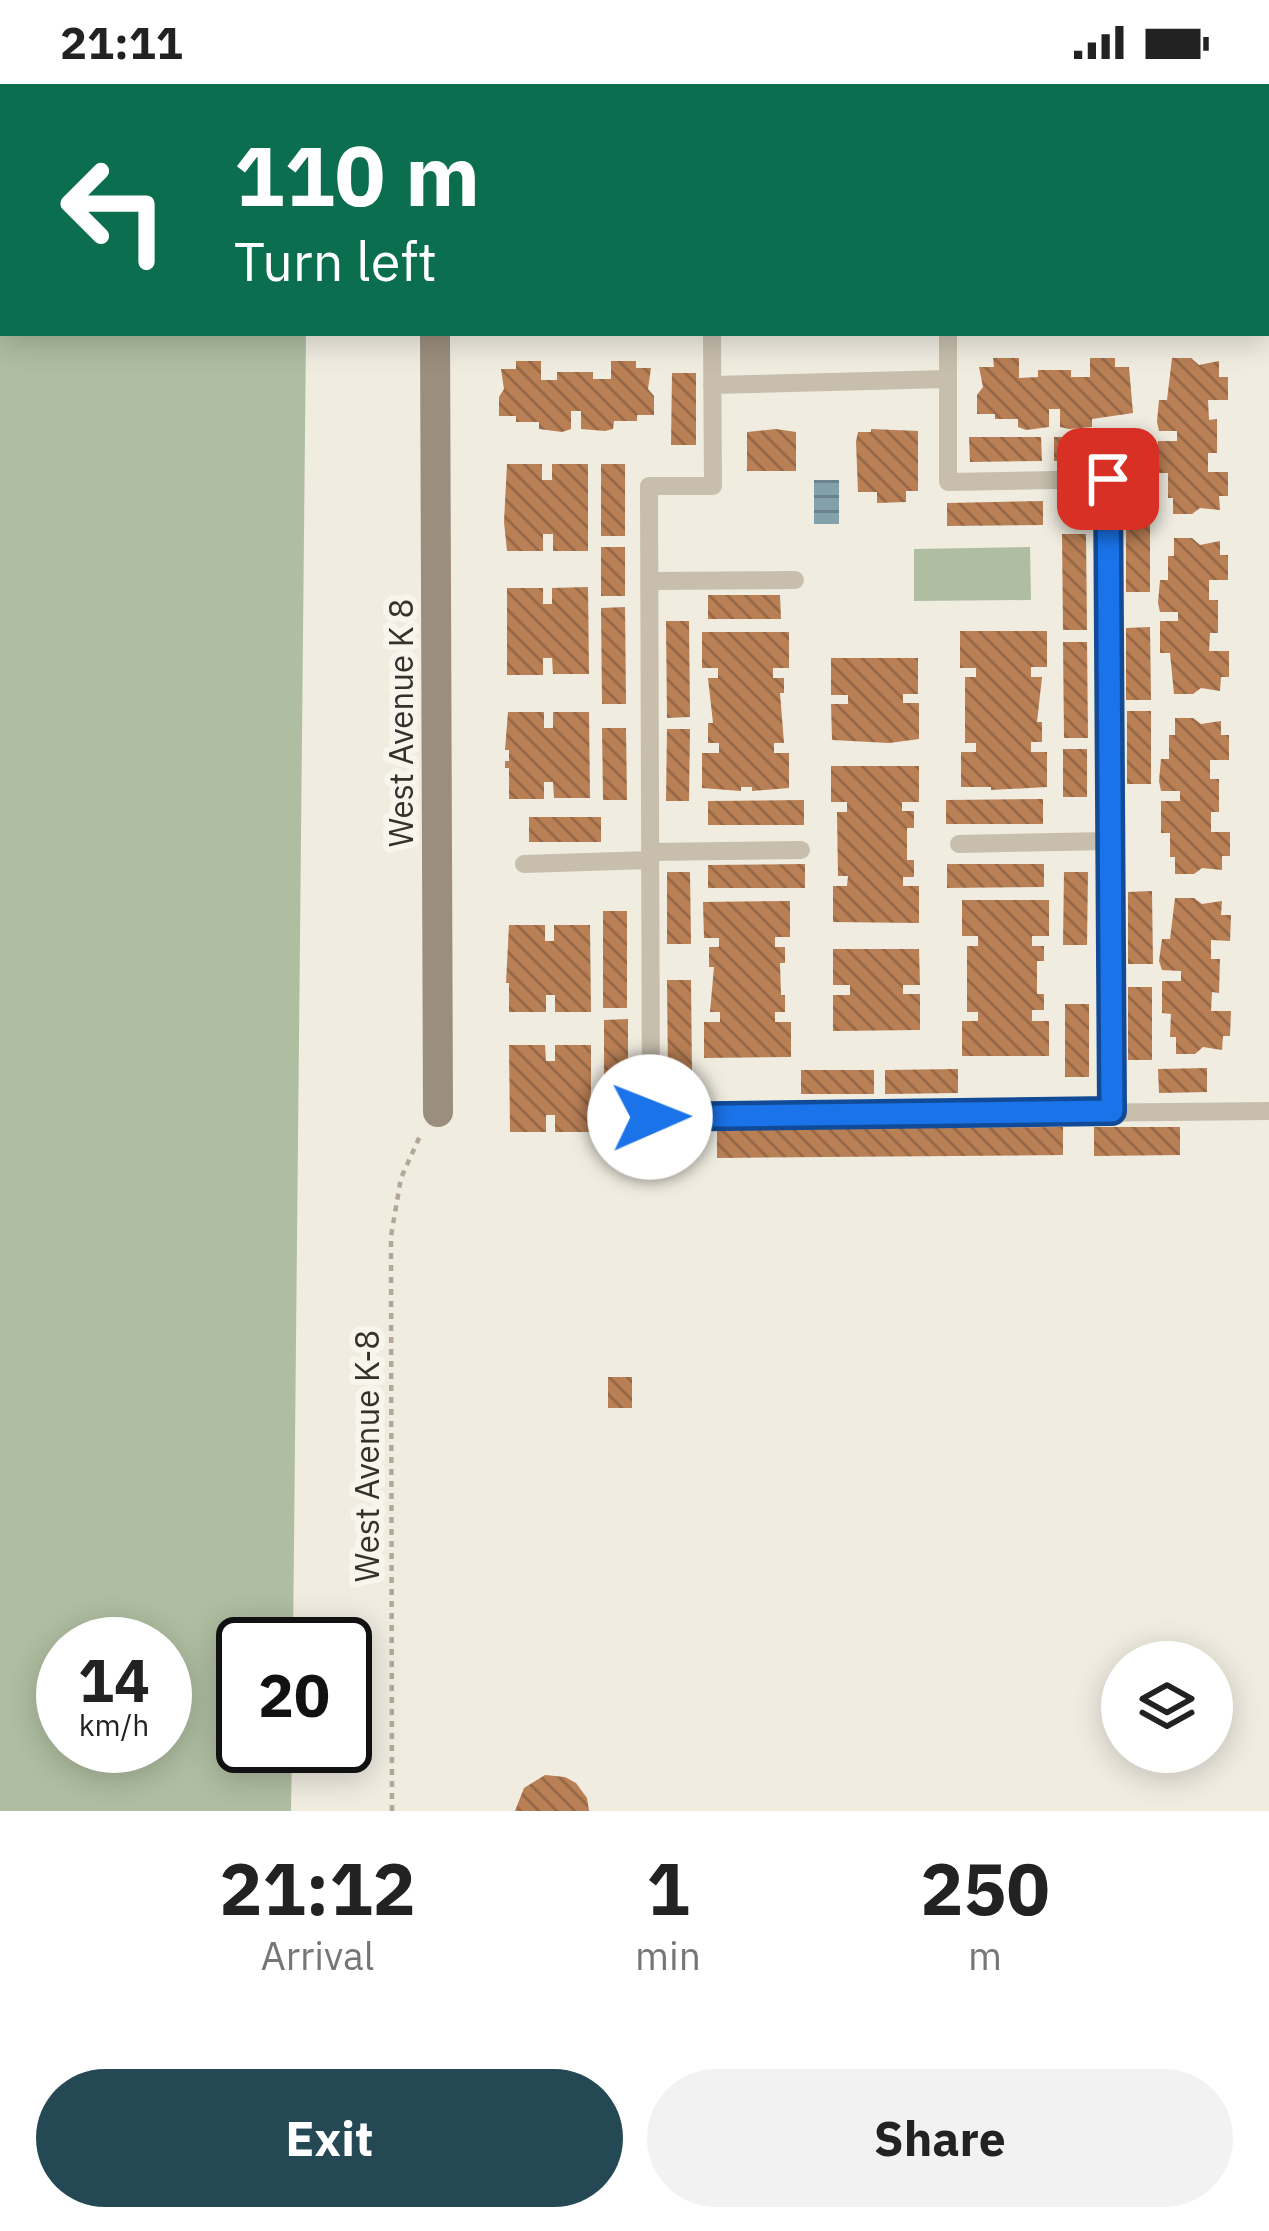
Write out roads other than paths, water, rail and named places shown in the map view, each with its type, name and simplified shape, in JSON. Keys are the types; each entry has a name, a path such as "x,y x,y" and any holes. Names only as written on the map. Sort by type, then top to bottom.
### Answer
{"street":[{"name":"West Avenue K 8","path":"435,336 438,1112"}],"lane":[{"path":"712,336 712,486 649,486 650,1117 1269,1111"},
{"path":"948,336 948,482 1108,479 1112,1111"},
{"path":"712,385 948,379"},
{"path":"650,581 795,580"},
{"path":"958,844 1111,841"},
{"path":"524,864 801,850"}],"water":[{"path":"814,480 839,480 839,524 814,524"}]}
